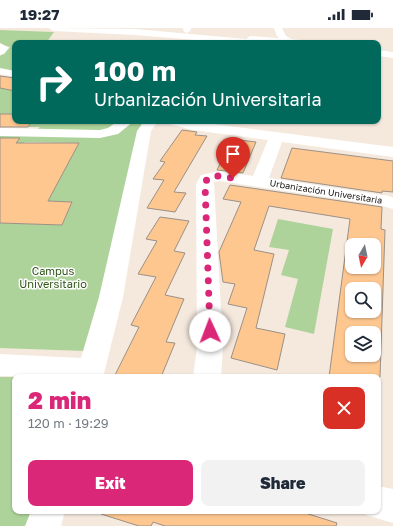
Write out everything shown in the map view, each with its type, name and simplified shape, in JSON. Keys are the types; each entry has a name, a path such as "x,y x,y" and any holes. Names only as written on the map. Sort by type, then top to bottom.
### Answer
{"main road":[{"path":"53,28 129,31 231,40"},
{"path":"123,28 286,40"},
{"path":"278,28 286,40"},
{"path":"381,49 393,50"},
{"path":"381,53 393,55"},
{"path":"0,71 12,73"},
{"path":"0,132 100,134 113,131 123,124"},
{"path":"0,365 90,373 111,297 144,131 149,124"},
{"path":"185,124 393,152"},
{"name":"Urbanización Universitaria","path":"259,182 277,136"},
{"name":"Urbanización Universitaria","path":"206,374 210,347 205,184 209,178 217,176 383,200 393,204"},
{"path":"381,504 393,506"},
{"path":"43,526 47,514"}],"green space":[{"path":"0,30 54,32 48,40 12,40 12,71 0,69 0,56 10,47 0,44"},
{"path":"0,88 12,90 12,114 0,114"},
{"path":"30,124 119,124 112,129 99,132 35,131 40,127 28,127"},
{"name":"Campus Universitario","path":"125,124 145,124 85,351 0,348 0,223 62,225 72,202 48,201 79,143 0,143 0,135 92,137"},
{"path":"278,219 333,229 314,334 285,327 298,279 281,275 289,250 269,247"},
{"path":"0,377 12,377 12,514 33,514 29,526 0,526"}],"building":[{"path":"0,76 12,78 12,90 0,88"},
{"path":"0,114 12,114 12,124 30,124 28,127 0,127"},
{"path":"182,130 197,132 195,135 207,136 174,192 186,193 175,212 147,208 164,180 153,179 165,162 160,161"},
{"path":"0,138 20,138 16,143 79,143 48,201 72,202 62,225 0,223"},
{"path":"232,139 256,142 243,173 217,170"},
{"path":"292,148 393,161 393,192 382,191 382,193 281,178"},
{"path":"230,185 382,207 381,229 385,230 381,348 381,326 345,326 345,362 381,362 380,374 329,374 345,257 345,274 381,274 381,238 347,238 350,219 269,206 254,250 274,254 256,328 285,334 277,370 231,358 247,308 228,304 235,284 223,282 219,252 241,202 223,199"},
{"path":"160,217 189,221 174,251 185,253 165,295 184,299 166,342 175,343 162,374 116,374 139,327 131,325 156,277 138,274 157,241 146,239"},
{"path":"101,514 308,514 337,523 336,526 165,526 153,522 151,526 139,526"}],"route":[{"path":"210,331 205,184 207,179 214,176 233,178"}]}
